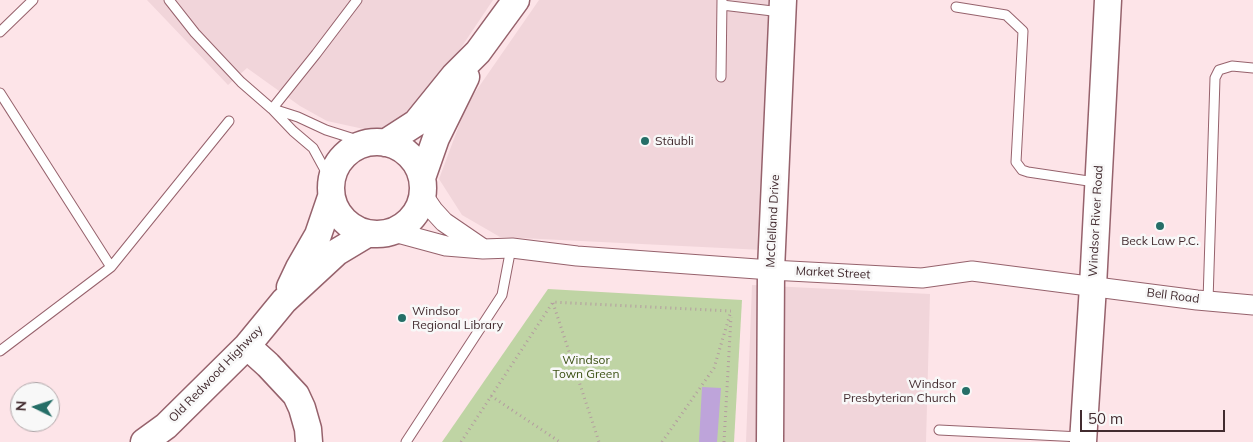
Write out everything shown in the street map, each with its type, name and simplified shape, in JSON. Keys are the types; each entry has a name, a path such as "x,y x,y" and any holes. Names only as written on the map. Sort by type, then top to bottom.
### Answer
{"main road":[{"path":"478,52 436,138 422,186 419,206 412,218 402,227 378,233 354,229 336,210 331,189 335,168 343,157 354,148 376,143 416,123 454,76 478,52 516,0"},
{"name":"Windsor River Road","path":"1083,440 1108,0"},
{"name":"McClelland Drive","path":"770,442 771,270 783,6"},
{"path":"376,143 397,147 409,155 417,165 422,186"},
{"name":"Old Redwood Highway","path":"284,302 299,268 318,235 331,189"},
{"name":"Old Redwood Highway","path":"144,442 166,426 247,346 284,302 337,252 378,233"},
{"path":"247,346 296,395 308,429 309,442"}],"street":[{"path":"422,186 433,210 444,222 483,249"},
{"name":"Market Street","path":"378,233 398,233 446,246 483,249 512,248 577,256 771,270 922,278 972,271 1092,286"},
{"name":"Bell Road","path":"1092,286 1253,305"}],"lane":[{"path":"0,32 33,0"},
{"path":"168,0 195,33 241,82 313,148 331,189"},
{"path":"272,109 357,0"},
{"path":"722,77 722,2 783,6"},
{"path":"956,7 1006,15 1024,31 1016,162 1022,170 1098,183"},
{"path":"1208,301 1215,78 1219,70 1232,66 1253,68"},
{"path":"0,93 111,267"},
{"path":"272,109 298,117 326,130 376,143"},
{"path":"0,351 111,267 229,121"},
{"path":"406,442 502,295 512,248"},
{"path":"938,430 1083,440"}],"path":[{"path":"553,302 732,311"},
{"path":"461,442 553,302"},
{"path":"553,302 598,442"},
{"path":"662,442 714,368 732,311"},
{"path":"724,442 732,311"},
{"path":"491,396 560,442"}],"shaded area":[{"path":"147,0 493,0 420,109 400,126 373,131 327,121 300,106 247,68 228,85"},
{"path":"539,0 769,0 763,250 500,237 462,215 439,179 467,104"},
{"path":"752,285 930,294 926,442 746,442"},
{"path":"702,387 721,388 717,442 699,442"}],"green space":[{"name":"Windsor Town Green","path":"548,289 742,300 734,442 442,442"}],"place":[{"name":"Stäubli","path":"645,141"},
{"name":"Beck Law P.C.","path":"1160,226"},
{"name":"Windsor Regional Library","path":"402,318"},
{"name":"Windsor Presbyterian Church","path":"966,391"}]}
